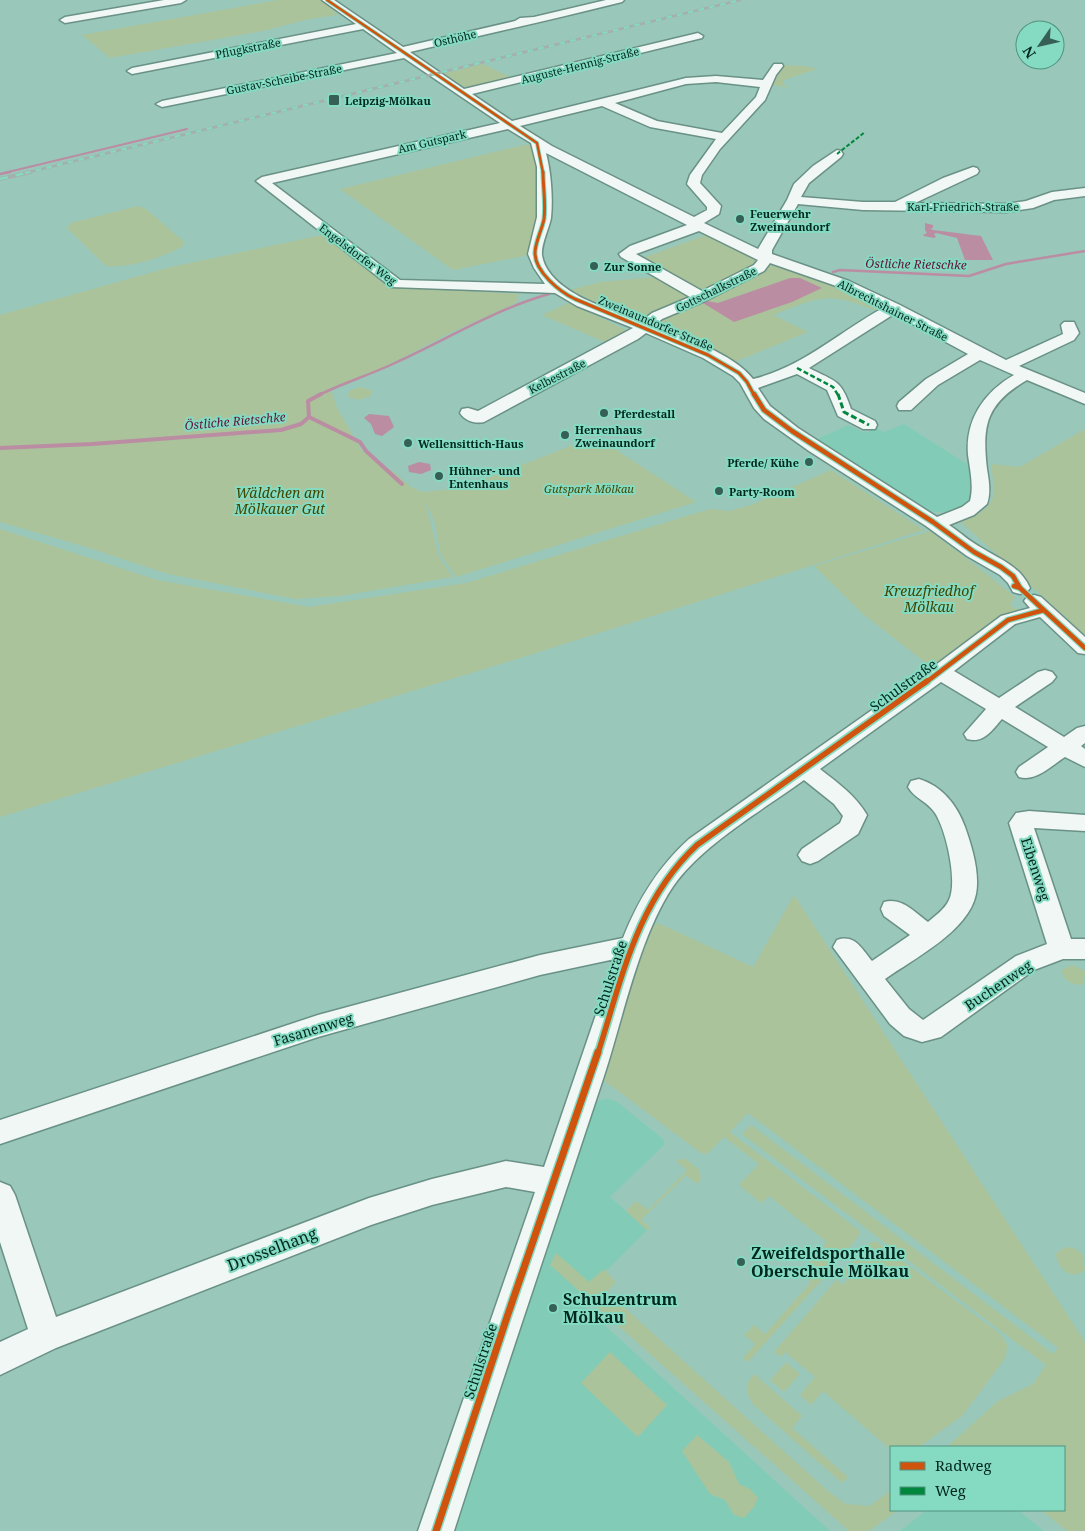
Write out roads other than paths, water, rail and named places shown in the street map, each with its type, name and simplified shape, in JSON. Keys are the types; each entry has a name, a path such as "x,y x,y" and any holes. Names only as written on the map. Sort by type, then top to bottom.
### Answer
{"street":[{"path":"65,20 181,0"},
{"name":"Osthöhe","path":"404,53 509,25 525,24 602,2 619,0"},
{"path":"332,1 364,26 537,143"},
{"name":"Pflugkstraße","path":"132,71 364,26"},
{"name":"Auguste-Hennig-Straße","path":"462,93 698,36"},
{"name":"Gustav-Scheibe-Straße","path":"162,104 404,53"},
{"path":"702,297 626,254 696,224 714,211 714,206 693,184 696,174 724,137 761,98 771,74 778,66"},
{"name":"Am Gutspark","path":"262,181 691,80 716,79 767,84"},
{"path":"603,102 654,124 724,137"},
{"name":"Albrechtshainer Straße","path":"537,143 745,248 844,284 895,308 979,354 1085,400"},
{"name":"Zweinaundorfer Straße","path":"537,143 543,167 544,217 535,254 541,267 557,289 585,303 707,354 740,373 749,385 756,401 775,419 835,461 935,524 975,552 990,559 1008,573 1019,584 1020,588 1085,648"},
{"name":"Gottschalkstraße","path":"644,327 657,316 702,297 760,268 764,264 765,250 804,180 822,167 840,160"},
{"name":"Karl-Friedrich-Straße","path":"900,206 901,203 973,171"},
{"name":"Engelsdorfer Weg","path":"262,181 396,284 557,289"},
{"name":"Karl-Friedrich-Straße","path":"794,200 863,206 1015,207 1033,204 1052,196 1085,192"},
{"path":"749,385 797,368 831,350 895,308"},
{"path":"1006,366 1069,337 1071,333 1069,325"},
{"name":"Kelbestraße","path":"468,413 478,418 626,340 644,327"},
{"path":"905,406 938,378 979,354"},
{"path":"797,368 833,387 844,412 869,425"},
{"path":"935,524 968,511 978,504 980,492 976,441 982,415 992,398 1008,385 1025,375"},
{"name":"Schulstraße","path":"436,1531 508,1312 587,1086 632,946 661,883 683,856 940,672 1008,620 1044,610"},
{"path":"940,672 1085,759"},
{"path":"975,734 1001,708 1045,677"},
{"path":"1027,772 1085,732"},
{"path":"805,769 842,798 855,815 850,828 810,855"},
{"path":"846,947 869,976 956,911 961,902 963,892 959,846 947,812 943,805 930,793 919,788"},
{"name":"Eibenweg","path":"1073,949 1021,823 1024,819 1085,823"},
{"path":"893,909 927,934"},
{"name":"Fasanenweg","path":"0,1132 318,1026 531,968 632,946"},
{"name":"Buchenweg","path":"869,976 895,1011 916,1030 923,1032 932,1029 1025,963 1073,949"},
{"name":"Drosselhang","path":"0,1359 46,1336 369,1212 432,1192 506,1174 554,1182"},
{"path":"0,1195 46,1336"}],"waterway":[{"path":"4,173 187,129"},
{"path":"0,174 10,172"},
{"name":"Östliche Rietschke","path":"833,272 840,270 969,276 1006,264 1085,251"},
{"name":"Östliche Rietschke","path":"320,395 389,366 491,316 549,294"},
{"name":"Östliche Rietschke","path":"309,417 308,401 320,395"},
{"name":"Östliche Rietschke","path":"0,448 92,444 281,430 301,424 309,417"},
{"path":"309,417 360,442 366,451 402,484"}],"railway":[{"path":"25,173 740,0"},
{"path":"0,179 30,172"}],"place":[{"name":"Leipzig-Mölkau","path":"334,100"},
{"name":"Feuerwehr Zweinaundorf","path":"740,219"},
{"name":"Zur Sonne","path":"594,266"},
{"name":"Pferdestall","path":"604,413"},
{"name":"Herrenhaus Zweinaundorf","path":"565,435"},
{"name":"Wellensittich-Haus","path":"408,443"},
{"name":"Pferde/ Kühe","path":"809,462"},
{"name":"Hühner- und Entenhaus","path":"439,476"},
{"name":"Party-Room","path":"719,491"},
{"name":"Zweifeldsporthalle Oberschule Mölkau","path":"741,1262"},
{"name":"Schulzentrum Mölkau","path":"553,1308"}],"park label":[{"name":"Gutspark Mölkau","path":"589,488"},
{"name":"Wäldchen am Mölkauer Gut","path":"280,500"},
{"name":"Kreuzfriedhof Mölkau","path":"929,598"}]}
